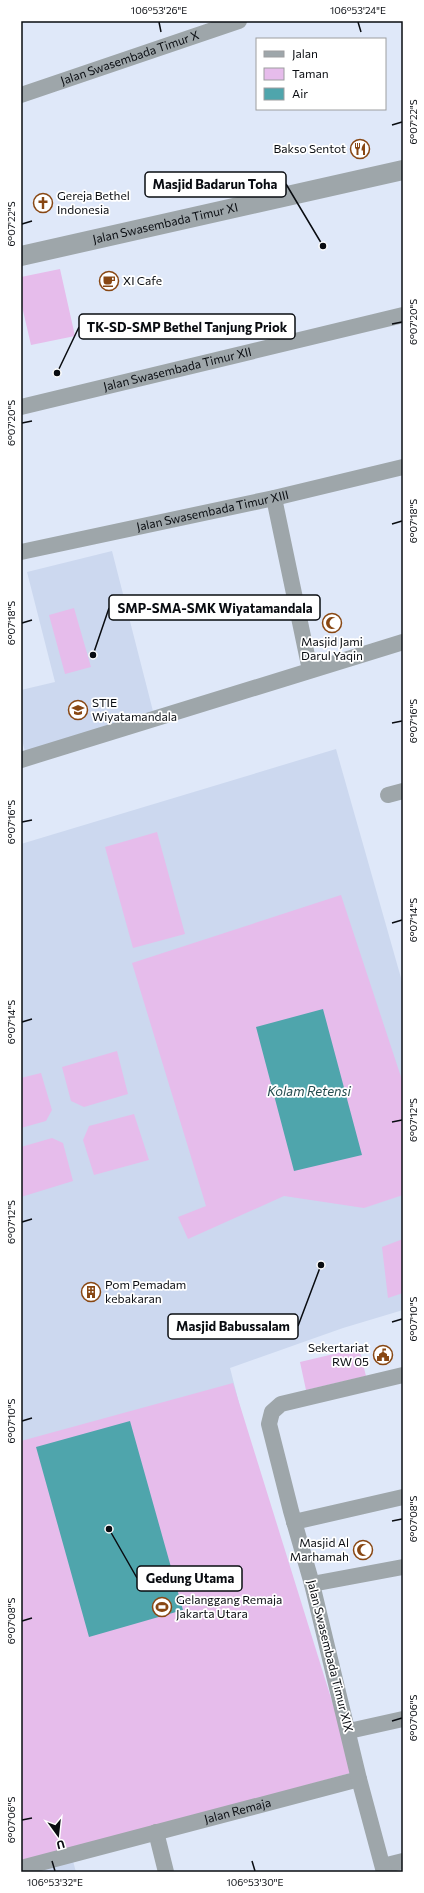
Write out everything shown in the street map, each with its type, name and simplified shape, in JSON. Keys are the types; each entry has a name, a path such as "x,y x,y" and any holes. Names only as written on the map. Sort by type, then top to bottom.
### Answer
{"street":[{"name":"Jalan Swasembada Timur X","path":"21,95 239,21"},
{"name":"Jalan Swasembada Timur XI","path":"21,256 403,170"},
{"name":"Jalan Swasembada Timur XII","path":"21,407 403,315"},
{"name":"Jalan Swasembada Timur XIII","path":"21,552 274,498 403,467"},
{"path":"274,498 310,670"},
{"path":"21,760 403,642"},
{"name":"Jalan Swasembada Timur XIX","path":"383,1869 359,1779 312,1584 294,1522 270,1424 272,1412 281,1404 403,1375"},
{"path":"294,1522 403,1497"},
{"path":"312,1584 403,1567"},
{"path":"348,1731 403,1719"},
{"name":"Jalan Remaja","path":"21,1868 38,1868 156,1832 359,1779"},
{"path":"156,1832 166,1872"},
{"path":"383,1869 403,1862"}],"shaded area":[{"path":"112,551 155,719 25,752 21,735 21,690 55,682 27,572"},
{"path":"336,749 403,985 403,1310 343,1328 230,1368 330,1756 65,1832 76,1872 21,1872 21,844"}],"green space":[{"path":"60,269 75,336 31,345 21,302 21,277"},
{"path":"74,608 91,667 65,674 49,615"},
{"path":"157,832 185,934 133,948 105,847"},
{"path":"341,895 403,1083 403,1195 364,1208 284,1196 188,1239 178,1217 206,1206 132,963"},
{"path":"117,1051 128,1094 84,1107 71,1101 62,1067"},
{"path":"41,1073 52,1110 46,1121 21,1128 21,1078"},
{"path":"134,1114 149,1160 94,1175 83,1140 89,1126"},
{"path":"52,1138 63,1143 73,1181 21,1197 21,1147"},
{"path":"403,1239 403,1293 388,1298 382,1247"},
{"path":"359,1348 366,1376 306,1390 300,1362"},
{"name":"Gelanggang Remaja Jakarta Utara","path":"233,1383 354,1772 21,1864 21,1441"}],"water":[{"name":"Kolam Retensi","path":"323,1009 362,1155 294,1171 256,1027"},
{"path":"130,1421 183,1610 89,1637 36,1447"}],"place":[{"name":"Bakso Sentot","path":"360,149"},
{"name":"Gereja Bethel Indonesia","path":"43,203"},
{"name":"Masjid Badarun Toha","path":"323,246"},
{"name":"XI Cafe","path":"109,281"},
{"name":"TK-SD-SMP Bethel Tanjung Priok","path":"57,373"},
{"name":"Masjid Jami Darul Yaqin","path":"332,623"},
{"name":"SMP-SMA-SMK Wiyatamandala","path":"93,655"},
{"name":"STIE Wiyatamandala","path":"78,710"},
{"name":"Masjid Babussalam","path":"321,1265"},
{"name":"Pom Pemadam kebakaran","path":"91,1292"},
{"name":"Sekertariat RW 05","path":"383,1355"},
{"name":"Gedung Utama","path":"109,1529"},
{"name":"Masjid Al Marhamah","path":"363,1550"},
{"name":"Gelanggang Remaja Jakarta Utara","path":"162,1607"}]}
